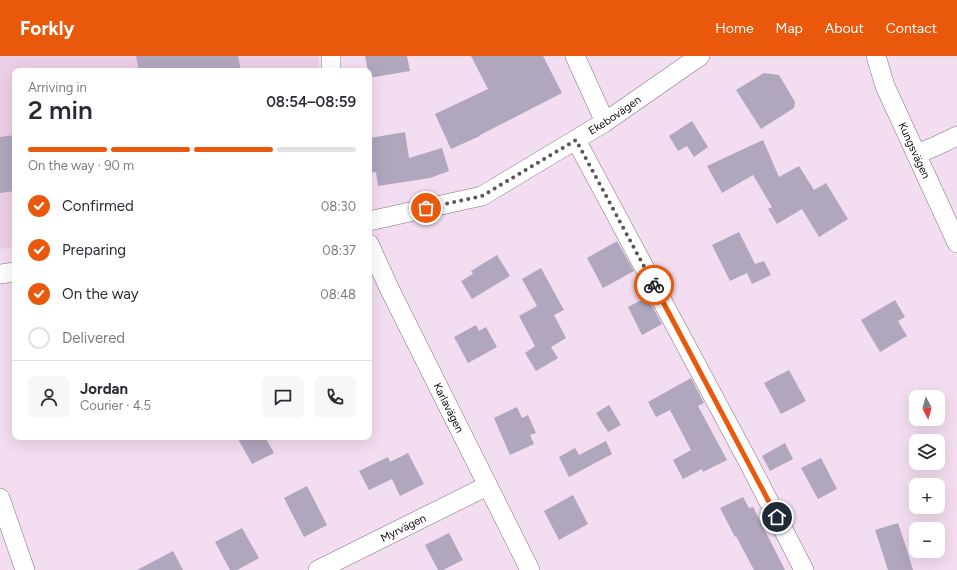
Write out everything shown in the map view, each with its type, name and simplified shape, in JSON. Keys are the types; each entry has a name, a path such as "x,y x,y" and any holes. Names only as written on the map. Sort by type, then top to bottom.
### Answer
{"street":[{"path":"331,56 331,68"},
{"path":"575,56 605,122"},
{"name":"Ekebovägen","path":"372,220 482,196 605,122 700,56"},
{"name":"Kungsvägen","path":"876,56 885,86 957,243"},
{"path":"916,154 957,136"},
{"path":"576,140 750,465 804,570"},
{"name":"Karlavägen","path":"372,250 394,298 530,570"},
{"path":"0,274 12,272"},
{"name":"Myrvägen","path":"318,570 487,486"},
{"path":"0,498 25,570"}],"shaded area":[{"path":"0,56 318,56 319,68 12,68 12,247 0,249"}],"building":[{"path":"136,56 238,56 240,68 138,68"},
{"path":"365,56 407,56 410,71 372,77 372,68 367,68"},
{"path":"471,56 543,56 562,93 480,136 451,149 435,114 488,89"},
{"path":"764,73 779,75 795,102 794,108 761,129 736,90"},
{"path":"692,121 708,147 694,157 687,146 678,151 669,136"},
{"path":"405,132 409,158 442,148 449,171 430,178 378,186 376,172 372,173 372,138"},
{"path":"12,135 12,191 0,193 0,137"},
{"path":"763,140 779,177 799,166 814,190 826,183 848,219 819,237 802,209 777,224 768,209 772,207 753,175 722,193 707,166"},
{"path":"739,232 755,264 764,261 771,275 752,284 747,273 730,281 712,245"},
{"path":"617,241 634,271 603,288 587,258"},
{"path":"497,255 510,276 472,299 461,281 473,274 471,271"},
{"path":"541,268 564,310 554,315 566,338 551,347 558,358 536,371 525,353 535,346 519,316 537,306 522,279"},
{"path":"647,297 662,324 642,335 628,307"},
{"path":"895,300 905,317 898,321 907,336 880,352 861,320"},
{"path":"476,325 479,331 486,327 497,347 468,363 454,337"},
{"path":"789,370 806,401 781,414 764,383"},
{"path":"691,378 704,403 698,406 727,460 703,472 702,469 683,479 673,460 691,450 670,410 656,417 648,402"},
{"path":"609,405 621,425 608,432 596,413"},
{"path":"517,407 522,418 528,415 536,433 530,435 534,444 510,455 494,418"},
{"path":"239,440 267,440 274,453 252,464"},
{"path":"606,441 612,454 569,477 559,457 575,448 579,455"},
{"path":"785,443 793,459 770,471 762,456"},
{"path":"408,453 424,484 400,496 392,479 369,490 359,471 388,457 390,462"},
{"path":"821,458 837,489 818,499 801,468"},
{"path":"307,486 327,525 304,537 284,498"},
{"path":"573,495 588,524 559,540 544,511"},
{"path":"743,497 749,508 753,507 785,570 754,570 736,536 735,537 720,508"},
{"path":"898,523 913,570 888,570 875,530"},
{"path":"242,528 259,558 237,570 230,570 215,542"},
{"path":"449,533 463,560 443,570 438,570 425,545"},
{"path":"173,551 183,570 137,570"}],"way so far":[{"path":"426,208 482,196 576,140 654,285"}],"route":[{"path":"654,285 777,517"}]}
